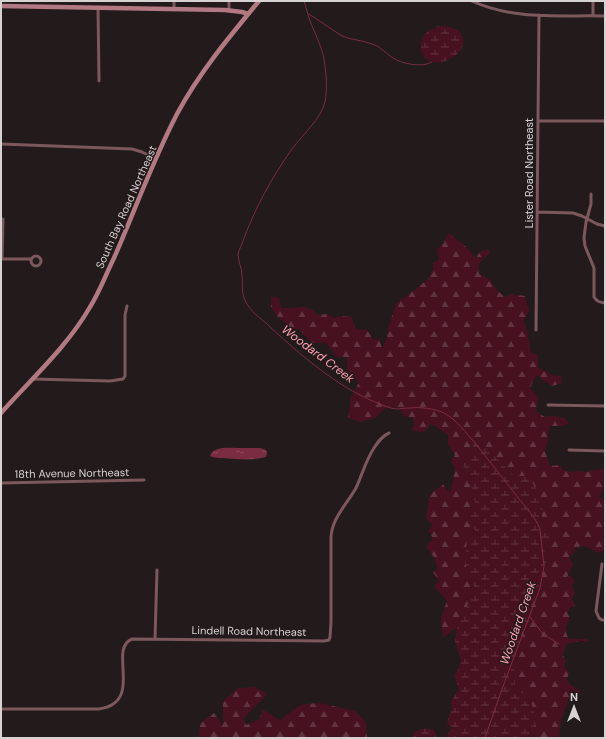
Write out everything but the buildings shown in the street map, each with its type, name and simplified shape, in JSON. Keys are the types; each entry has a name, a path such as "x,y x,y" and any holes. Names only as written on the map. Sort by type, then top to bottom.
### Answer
{"street":[{"path":"174,1 174,9"},
{"path":"229,1 229,10"},
{"name":"South Bay Road Northeast","path":"1,413 73,332 91,306 178,113 196,82 215,55 259,1"},
{"path":"472,1 487,8 518,14 605,16"},
{"path":"593,1 593,16"},
{"path":"1,6 229,10 248,14"},
{"path":"98,7 99,81"},
{"name":"Lister Road Northeast","path":"536,330 539,15"},
{"path":"538,121 605,121"},
{"path":"1,144 132,149 156,159"},
{"path":"591,194 591,204 584,229 585,246 594,268 594,293 597,301 605,303"},
{"path":"538,212 570,212 605,226"},
{"path":"3,218 2,259 31,259"},
{"path":"32,379 110,381 123,379 125,376 125,315 127,306"},
{"path":"548,406 605,406"},
{"name":"Lindell Road Northeast","path":"1,709 99,709 111,706 116,702 122,692 123,650 127,641 132,639 329,640 331,622 331,537 333,525 355,488 373,450 381,438 389,433"},
{"path":"569,450 605,451"},
{"name":"18th Avenue Northeast","path":"1,483 144,480"},
{"path":"602,564 596,610 599,618 605,620"},
{"path":"155,639 157,570"}],"green space":[{"path":"438,26 459,31 463,38 463,43 461,50 449,60 435,62 425,57 421,45 424,35"},
{"path":"449,233 466,247 476,258 479,253 488,249 490,254 479,264 479,274 488,278 498,291 505,297 511,294 525,296 529,311 524,320 531,353 538,355 538,367 552,375 561,376 562,383 552,386 536,375 530,388 539,398 536,411 545,417 552,416 565,418 569,424 562,426 550,426 545,451 550,466 560,465 563,470 572,472 587,472 605,469 605,479 603,480 605,481 605,487 599,497 605,501 605,515 603,520 605,524 605,549 597,553 587,547 576,547 574,554 569,556 573,565 567,577 571,576 575,582 572,586 575,593 572,599 575,606 569,608 568,614 570,618 566,626 566,633 569,639 588,639 587,642 582,641 566,644 563,655 566,661 564,666 569,673 567,679 571,685 581,691 579,695 570,695 561,721 559,738 532,738 535,734 528,698 515,688 515,673 513,664 517,652 522,645 522,628 542,582 542,571 548,558 543,548 541,524 543,502 515,477 477,438 463,463 474,495 475,505 471,516 475,531 467,540 468,574 474,583 472,597 457,627 443,638 441,618 447,601 434,586 439,581 433,572 438,568 433,556 426,546 433,539 429,531 432,525 426,517 430,494 443,484 450,492 453,482 455,468 451,461 455,455 448,445 448,434 431,424 424,432 412,431 414,424 413,418 404,416 399,408 389,407 375,418 360,422 348,418 351,397 359,382 347,371 347,357 337,357 326,343 312,343 299,329 291,329 271,308 271,297 279,298 281,308 303,307 311,309 318,315 326,314 335,318 340,316 352,317 355,329 367,330 373,339 380,340 382,349 387,337 396,303 427,280 433,270 433,263 439,259 437,249 441,246"},
{"path":"477,438 514,476 529,476 543,502 541,524 550,537 543,548 548,558 542,571 542,582 536,593 528,615 533,621 522,628 522,645 517,652 513,664 515,673 515,688 528,698 534,712 535,729 532,738 445,738 452,728 447,724 449,714 452,710 451,702 459,689 454,676 459,668 461,659 455,642 457,627 472,597 474,584 468,574 465,562 467,540 475,531 471,516 475,505 474,495 463,463"},
{"path":"254,687 267,694 244,718 246,725 260,719 262,709 280,720 304,704 320,703 355,711 366,722 367,738 198,738 200,724 214,713 223,725 223,702 238,688"},
{"path":"421,729 433,729 438,738 412,738 413,733"}],"water":[{"path":"260,448 266,450 266,457 240,459 210,456 218,449"}],"waterway":[{"name":"Woodard Creek","path":"304,1 310,22 323,54 326,83 325,102 316,120 292,149 264,193 248,229 238,254 242,272 243,294 249,308 297,351 326,374 357,394 391,408 431,409 440,411 453,419 475,443 531,514 540,529 544,566 540,588 485,738"},
{"path":"309,14 342,36 375,45 393,58 402,62 418,65 432,62"},
{"path":"530,617 543,634 559,644"}]}
